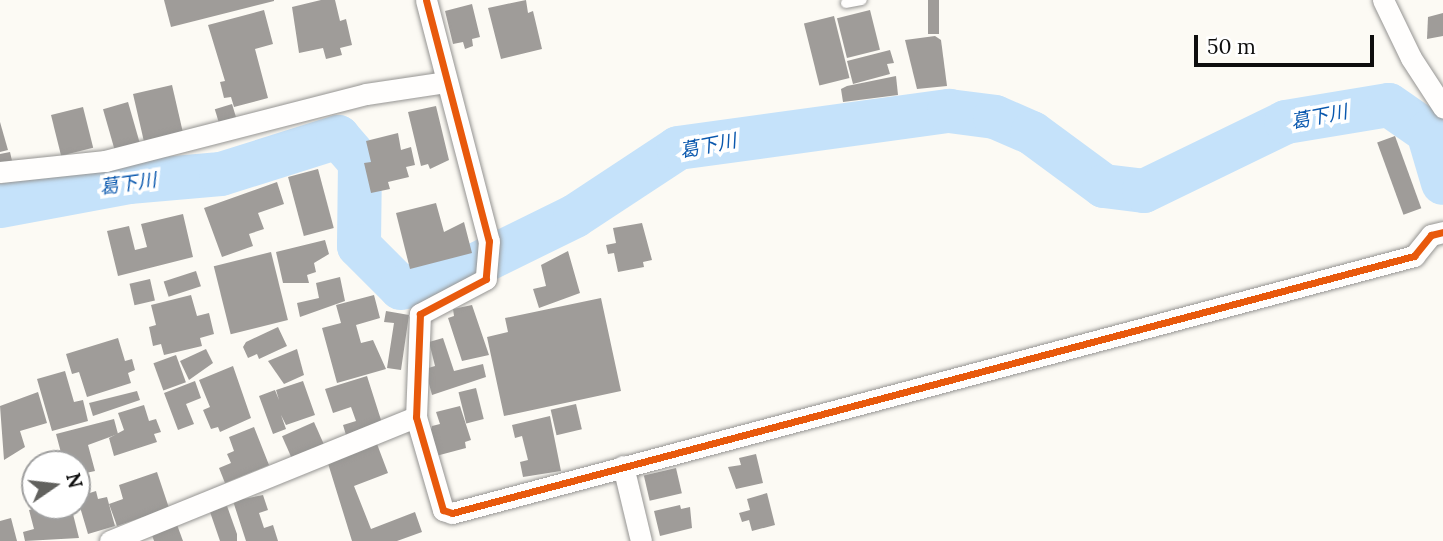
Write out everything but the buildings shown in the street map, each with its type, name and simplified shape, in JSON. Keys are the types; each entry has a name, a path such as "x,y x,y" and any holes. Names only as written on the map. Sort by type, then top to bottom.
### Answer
{"street":[{"path":"426,0 445,82 489,241 486,279 421,314 416,417 443,510 452,513 1414,256 1431,235 1443,232"},
{"path":"1383,0 1411,58 1443,107"},
{"path":"0,172 105,161 366,94 445,82"},
{"path":"110,541 416,417"},
{"path":"623,466 641,541"}],"lane":[{"path":"846,3 862,0"}],"waterway":[{"name":"葛下川","path":"0,206 129,182 221,174 338,137 360,162 359,246 401,288 449,278 575,216 678,148 949,111 995,117 1032,133 1104,186 1144,191 1286,122 1389,105 1428,132 1443,183"}],"cycle path":[{"path":"426,0 489,241 486,279 420,314 416,417 443,510 452,513 1414,256 1431,235 1443,232"}]}
